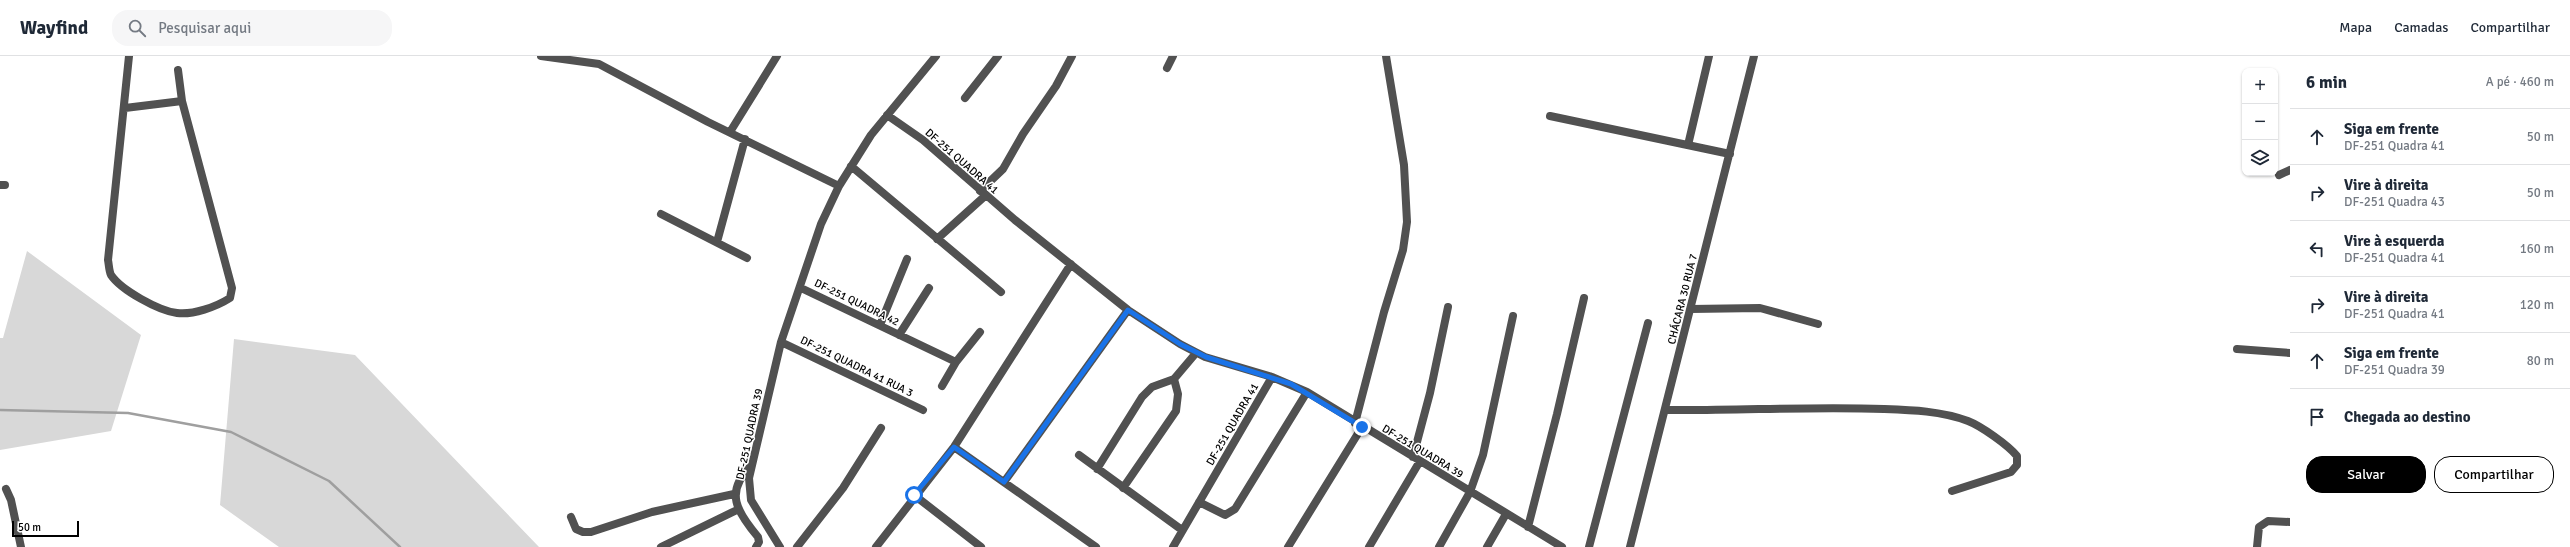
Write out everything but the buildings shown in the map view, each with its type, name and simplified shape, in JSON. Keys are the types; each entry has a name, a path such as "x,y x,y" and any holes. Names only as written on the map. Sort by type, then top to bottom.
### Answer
{"street":[{"path":"129,56 125,108 108,260 110,273 117,282 133,294 167,310 177,313 197,311 225,302 230,298 232,288 182,101 178,70"},
{"path":"541,56 600,60 730,132 839,186"},
{"path":"730,132 776,56"},
{"path":"801,288 811,249 839,186 886,115 936,56"},
{"path":"965,98 998,56"},
{"path":"937,239 983,194 1003,169 1072,56"},
{"path":"1167,68 1173,56"},
{"path":"1288,547 1359,425 1384,312 1403,250 1407,222 1403,158 1386,56"},
{"path":"1688,145 1709,56"},
{"name":"CHÁCARA 30 RUA 7","path":"1630,547 1754,56"},
{"path":"125,108 182,101"},
{"name":"DF-251 QUADRA 41","path":"886,115 922,140 983,194 1128,310 1196,352 1229,365 1272,377 1173,547"},
{"path":"1550,116 1730,154"},
{"path":"717,242 745,139"},
{"path":"851,166 1001,292"},
{"path":"2279,175 2290,170"},
{"path":"661,214 747,258"},
{"path":"880,325 907,260"},
{"path":"876,547 914,495 954,447 1071,264"},
{"name":"DF-251 QUADRA 42","path":"782,342 801,288 956,362"},
{"path":"899,335 930,288"},
{"path":"1528,527 1557,414 1584,298"},
{"path":"1369,547 1416,459 1448,307"},
{"path":"1691,309 1760,308 1818,324"},
{"path":"1004,482 1128,310"},
{"path":"1439,547 1470,492 1483,456 1514,316"},
{"path":"1589,547 1648,323"},
{"path":"942,386 956,362 980,332"},
{"name":"DF-251 QUADRA 39","path":"776,546 750,500 748,490 751,466 782,342"},
{"name":"DF-251 QUADRA 41 RUA 3","path":"782,342 923,410"},
{"path":"2237,349 2290,353"},
{"path":"1097,469 1142,398 1152,387 1174,379 1196,352"},
{"name":"DF-251 QUADRA 39","path":"1272,377 1307,392 1562,547"},
{"path":"1123,488 1176,411 1178,394 1174,379"},
{"path":"1199,502 1220,514 1230,514 1235,509 1307,392"},
{"path":"1665,410 1844,407 1926,411 1969,421 2011,449 2017,456 2017,464 2011,472 1952,491"},
{"path":"797,547 843,488 881,428"},
{"path":"954,447 1096,547"},
{"path":"1079,455 1182,530"},
{"path":"751,466 738,482 734,494 739,509 758,537 759,542 756,547"},
{"path":"6,489 11,500 21,547"},
{"path":"572,517 576,529 583,532 591,532 652,512 734,494"},
{"path":"914,495 981,547"},
{"path":"662,547 739,509"},
{"path":"1487,547 1506,514"},
{"path":"2257,547 2259,526 2268,521 2290,522"}],"shaded area":[{"path":"27,251 141,335 111,431 0,450 0,338 3,338"},
{"path":"234,339 355,355 539,547 279,547 220,505"}],"waterway":[{"path":"0,410 128,413 231,432 329,481 400,547"}],"route":[{"path":"914,495 954,447 1004,482 1128,310 1180,344 1206,357 1291,384 1307,392 1362,427"}]}
